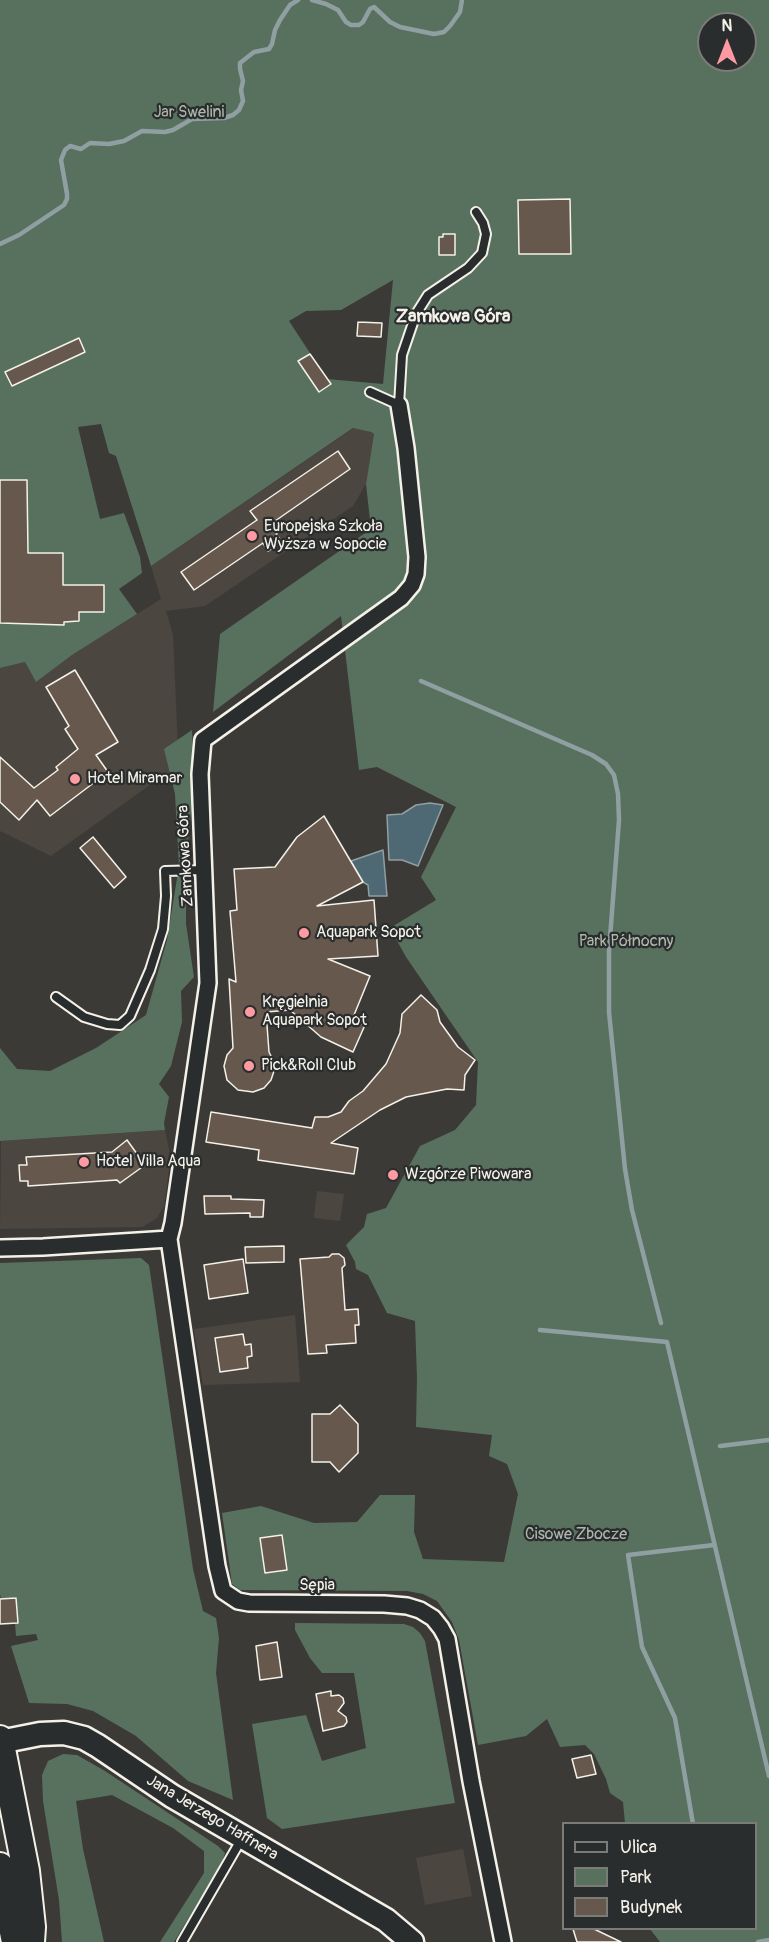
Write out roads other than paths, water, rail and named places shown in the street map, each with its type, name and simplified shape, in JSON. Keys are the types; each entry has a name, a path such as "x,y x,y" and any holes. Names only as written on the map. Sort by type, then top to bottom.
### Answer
{"main road":[{"path":"0,1741 26,1871 32,1927 31,1942"},
{"path":"0,1866 15,1942"}],"street":[{"name":"Zamkowa Góra","path":"169,1239 208,982 200,774 203,740 401,598 412,585 416,574 417,556 406,448 399,405"},
{"path":"0,1248 169,1239"},
{"name":"Sępia","path":"169,1239 217,1566 223,1591 238,1601 249,1603 407,1606 420,1610 433,1618 441,1628 447,1639 471,1781 503,1942"},
{"name":"Jana Jerzego Haffnera","path":"0,1741 64,1733 84,1738 172,1796 386,1920 412,1942"}],"lane":[{"path":"370,392 399,405 402,355 416,314 428,295 468,268 482,253 486,234 483,223 476,212"},
{"path":"56,997 84,1017 107,1024 120,1025 130,1016 150,970 163,929 166,896 165,871 204,870"},
{"path":"182,1942 243,1838"}],"water":[{"path":"430,803 443,805 418,866 402,860 389,860 387,815 402,814 416,805"},
{"path":"383,850 387,896 369,896 368,885 363,882 351,861"}],"waterway":[{"path":"0,244 19,235 64,205 67,194 61,160 65,150 70,146 81,149 90,143 109,144 124,141 142,131 173,130 192,119 224,118 233,115 239,110 243,101 240,63 254,52 269,49 280,20 290,5 298,0"},
{"path":"312,0 338,10 346,22 351,25 359,25 363,22 370,9 374,7 390,22 400,27 434,34 444,32 450,26 460,12 462,0"},
{"path":"421,681 592,755 606,764 614,775 618,794 619,820 609,951 609,1012 625,1169 632,1210 661,1323"},
{"path":"540,1330 667,1342 769,1776"},
{"path":"720,1446 769,1440"},
{"path":"693,1822 675,1718 642,1647 628,1555 714,1545"},
{"path":"758,1942 769,1940"}],"place":[{"name":"Europejska Szkoła Wyższa w Sopocie","path":"252,536"},
{"name":"Hotel Miramar","path":"75,779"},
{"name":"Aquapark Sopot","path":"304,933"},
{"name":"Kręgielnia Aquapark Sopot","path":"250,1012"},
{"name":"Pick&Roll Club","path":"249,1066"},
{"name":"Hotel Villa Aqua","path":"84,1162"},
{"name":"Wzgórze Piwowara","path":"393,1175"}],"district":[{"name":"Zamkowa Góra","path":"453,317"}],"park label":[{"name":"Jar Swelini","path":"189,113"},
{"name":"Park Północny","path":"626,942"},
{"name":"Cisowe Zbocze","path":"576,1535"}]}
